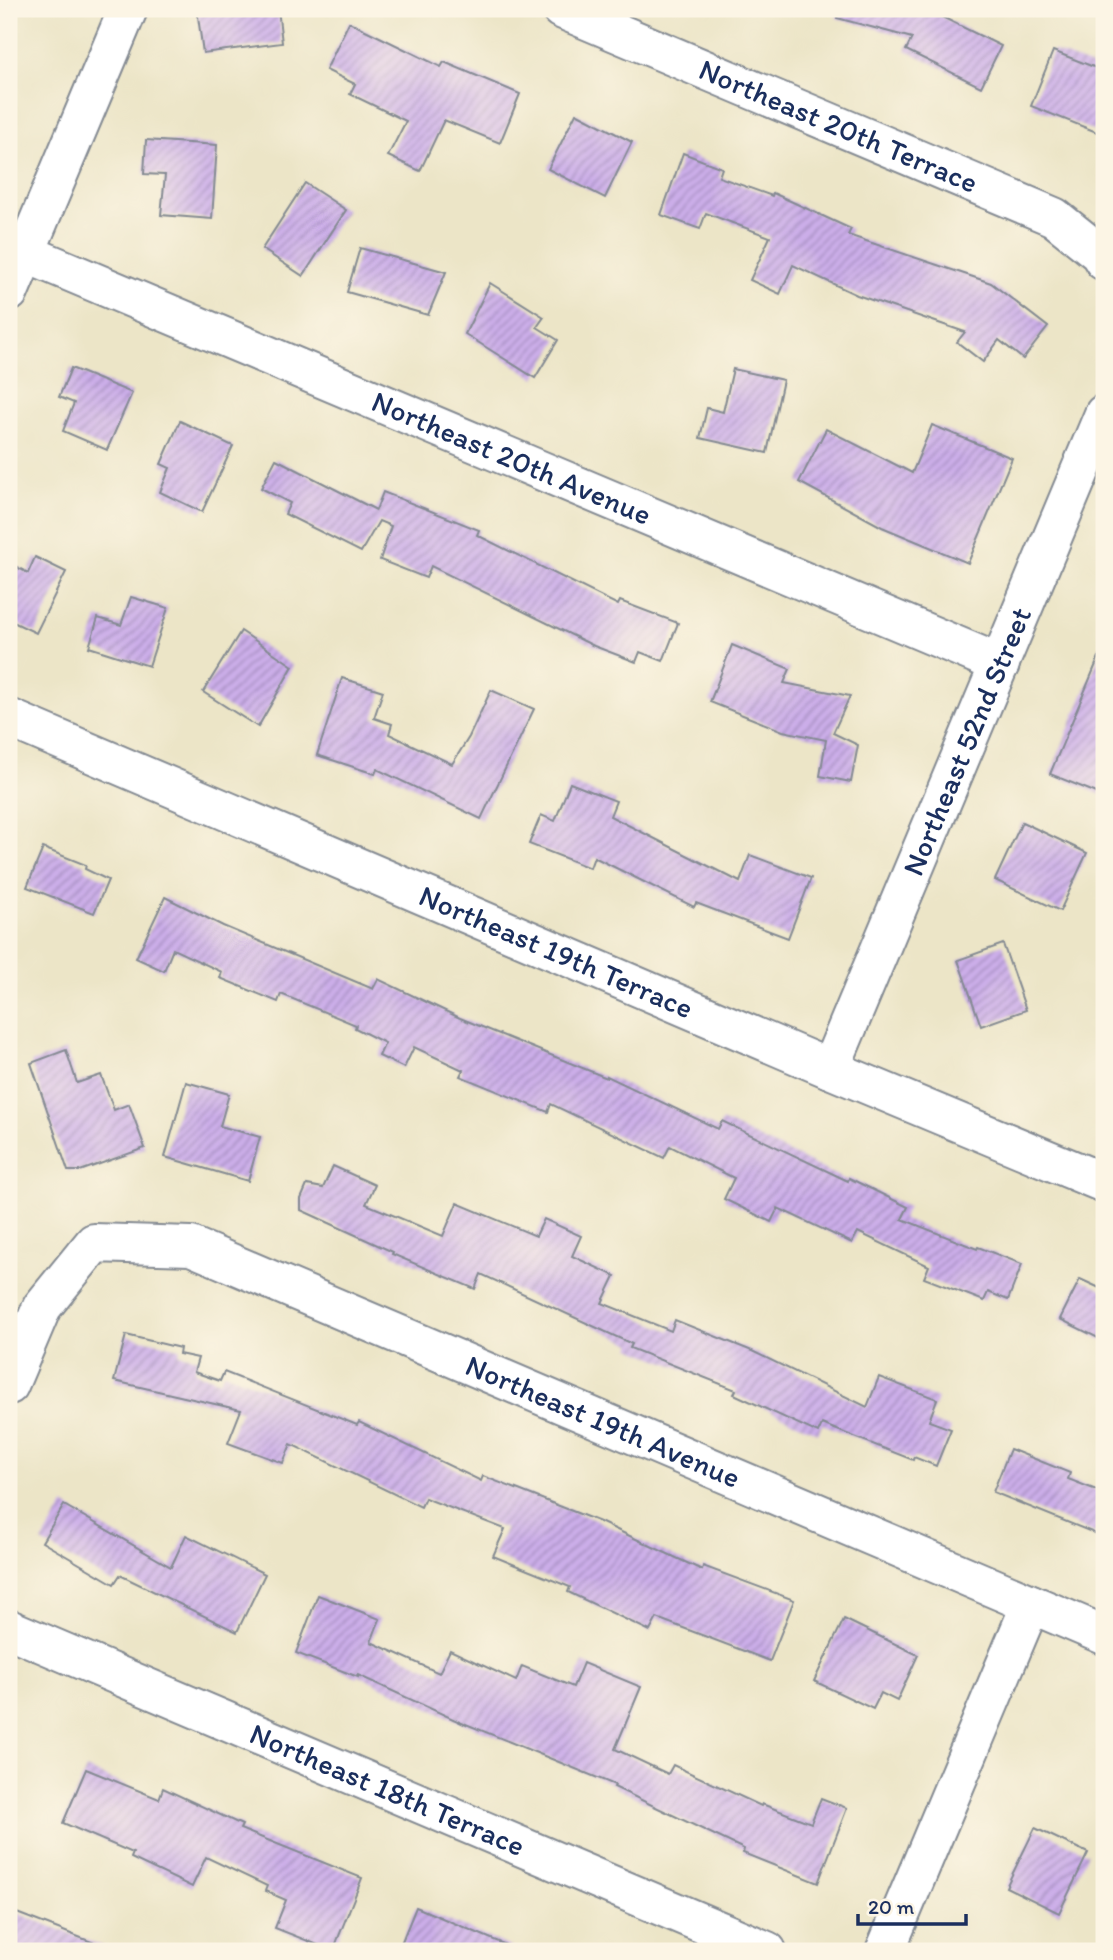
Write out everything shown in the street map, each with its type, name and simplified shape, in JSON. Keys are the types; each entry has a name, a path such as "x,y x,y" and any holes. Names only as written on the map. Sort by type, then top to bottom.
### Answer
{"street":[{"path":"9,292 128,9"},
{"name":"Northeast 20th Terrace","path":"561,9 1055,217 1099,253 1104,261"},
{"name":"Northeast 20th Avenue","path":"25,253 1000,664"},
{"name":"Northeast 52nd Street","path":"830,1069 1104,414"},
{"name":"Northeast 19th Terrace","path":"9,719 830,1069 1104,1182"},
{"name":"Northeast 19th Avenue","path":"9,1385 42,1307 94,1243 191,1246 1104,1635"},
{"path":"885,1951 1031,1604"},
{"name":"Northeast 18th Terrace","path":"9,1629 767,1951"}],"building":[{"path":"197,9 278,9 282,43 203,53"},
{"path":"838,9 926,9 1001,46 981,87 906,50 912,38 837,18"},
{"path":"349,22 441,67 444,62 520,94 500,143 444,120 420,171 388,156 406,121 350,94 355,84 326,70"},
{"path":"1053,51 1104,71 1104,135 1031,106"},
{"path":"576,113 632,142 605,198 548,169"},
{"path":"146,140 217,145 212,219 161,215 165,175 144,174"},
{"path":"683,153 722,168 719,177 772,196 773,193 851,229 848,235 991,283 1048,327 1023,359 999,340 983,362 957,342 965,332 857,295 793,265 780,294 750,280 770,237 706,213 700,229 661,215"},
{"path":"305,183 346,210 303,276 262,249"},
{"path":"360,248 446,272 428,315 347,292"},
{"path":"490,283 544,317 537,327 558,340 535,378 465,334"},
{"path":"71,368 132,393 107,450 63,431 74,403 59,397"},
{"path":"733,369 783,380 767,453 700,438 707,408 723,412"},
{"path":"180,421 233,446 202,512 160,492 170,468 161,464"},
{"path":"932,425 1012,458 968,563 882,527 799,482 826,429 912,473"},
{"path":"276,459 376,510 383,492 479,530 477,535 618,605 620,601 678,623 663,661 640,652 636,662 594,646 431,566 426,578 380,560 391,526 379,521 361,552 285,514 290,503 261,488"},
{"path":"35,557 66,572 36,633 9,620 9,563 28,573"},
{"path":"131,597 168,608 149,666 89,647 98,618 121,625"},
{"path":"241,631 293,666 258,727 203,692"},
{"path":"732,645 790,669 784,683 850,696 833,733 858,745 851,782 820,776 826,740 783,731 710,702"},
{"path":"1104,645 1104,796 1050,774"},
{"path":"342,678 383,691 374,718 392,724 389,734 452,764 469,737 491,690 534,709 481,819 377,769 375,774 317,755"},
{"path":"570,783 616,801 610,816 740,882 750,855 811,878 788,938 696,903 694,907 594,857 590,868 529,844 541,815 555,821"},
{"path":"1022,822 1087,853 1060,911 995,880"},
{"path":"43,848 86,865 85,869 108,880 94,913 27,887"},
{"path":"165,897 223,926 373,989 378,979 460,1018 607,1076 718,1129 722,1121 848,1181 849,1178 908,1207 902,1219 1022,1264 1008,1300 988,1292 984,1301 924,1278 929,1266 858,1232 852,1243 778,1208 771,1222 724,1199 734,1178 670,1146 664,1158 551,1104 548,1112 460,1076 463,1070 414,1047 404,1068 379,1056 385,1043 355,1028 356,1025 281,994 278,1002 220,978 222,972 173,949 164,971 136,958"},
{"path":"1003,944 1026,1010 981,1026 958,960"},
{"path":"66,1050 77,1083 101,1075 114,1110 129,1104 145,1148 80,1171 68,1171 31,1063"},
{"path":"186,1082 229,1094 220,1126 260,1137 248,1181 165,1157"},
{"path":"333,1166 375,1185 366,1204 443,1236 457,1203 536,1236 544,1219 581,1236 572,1256 615,1276 602,1303 671,1331 675,1320 752,1351 867,1407 879,1377 937,1399 929,1421 951,1429 936,1466 914,1457 913,1460 822,1424 818,1433 734,1394 736,1390 630,1348 632,1344 481,1274 475,1289 392,1254 393,1252 301,1210 301,1199 307,1185 323,1188"},
{"path":"1080,1279 1104,1290 1104,1341 1060,1319"},
{"path":"126,1335 180,1348 179,1354 198,1358 194,1372 220,1381 224,1372 357,1425 359,1422 481,1481 483,1476 600,1522 702,1570 703,1566 794,1600 770,1661 657,1618 650,1631 568,1592 570,1587 493,1556 505,1529 425,1498 421,1507 291,1444 283,1463 228,1443 241,1410 114,1381"},
{"path":"1010,1449 1070,1473 1068,1479 1104,1493 1104,1537 993,1492"},
{"path":"64,1505 171,1567 186,1535 265,1574 237,1632 120,1575 114,1584 42,1542"},
{"path":"318,1595 380,1619 371,1642 439,1673 450,1650 516,1681 522,1666 573,1687 583,1663 641,1687 615,1749 668,1774 673,1765 761,1806 762,1804 811,1823 821,1798 847,1808 818,1883 743,1853 744,1849 614,1787 615,1785 466,1725 358,1675 296,1653"},
{"path":"844,1619 918,1655 897,1701 881,1693 873,1709 814,1681"},
{"path":"86,1769 159,1799 163,1788 242,1825 240,1829 362,1878 333,1951 275,1928 286,1900 265,1891 267,1886 206,1857 192,1887 131,1858 133,1853 63,1823"},
{"path":"1035,1828 1088,1853 1059,1913 1006,1887"},
{"path":"416,1907 520,1951 398,1951"},
{"path":"9,1910 110,1949 9,1951"}]}
